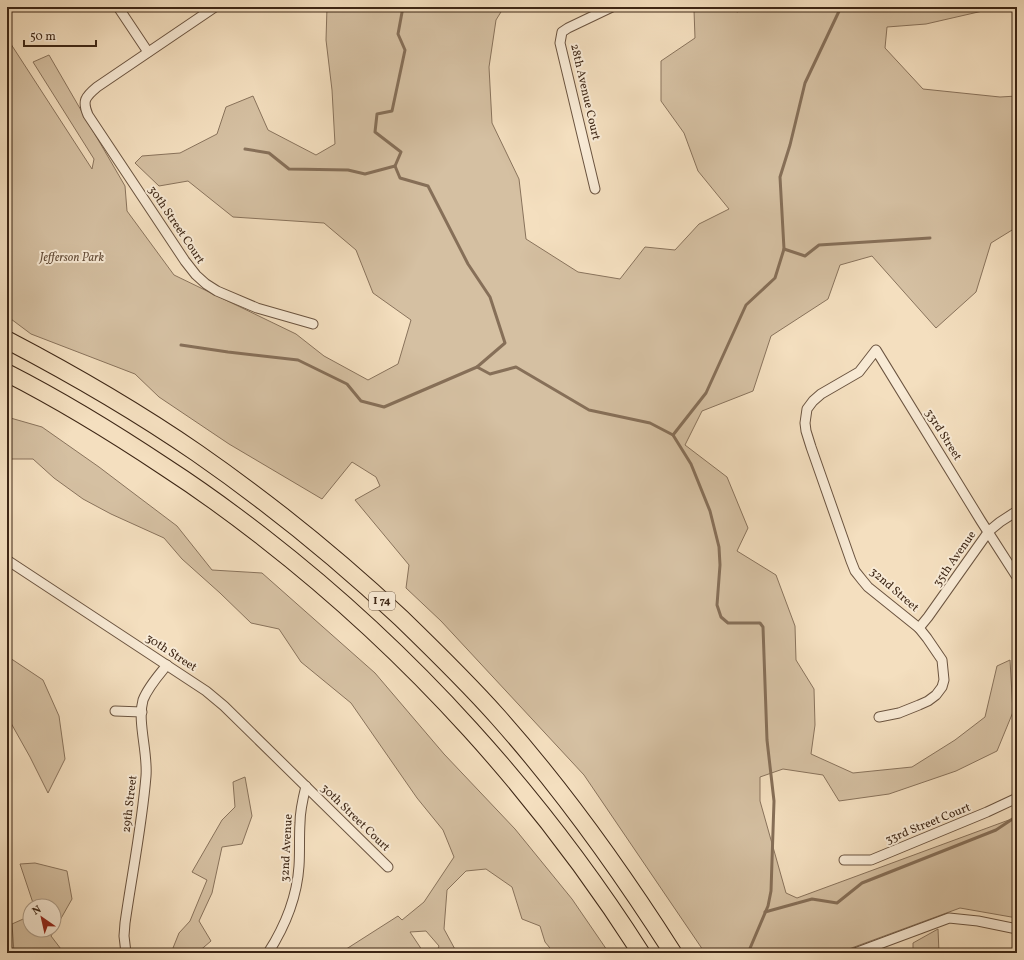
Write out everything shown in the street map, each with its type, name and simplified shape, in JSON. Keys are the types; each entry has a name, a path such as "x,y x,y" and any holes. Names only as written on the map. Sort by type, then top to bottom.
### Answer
{"highway":[{"name":"I 74","path":"7,340 108,396 196,452 253,493 308,536 373,592 449,665 498,717 532,757 606,853 673,953"},
{"name":"I 74","path":"7,374 44,393 104,428 192,485 264,538 302,568 343,604 395,652 445,702 508,772 589,877 641,953"}],"street":[{"path":"118,7 148,52 215,7"},
{"name":"28th Avenue Court","path":"595,189 560,43 562,32 612,7"},
{"name":"30th Street Court","path":"148,52 91,92 85,99 85,108 88,115 185,261 196,275 206,284 217,290 257,308 313,324"},
{"name":"32nd Street","path":"876,350 858,372 821,394 814,401 808,409 805,423 806,432 811,447 855,571 868,587 919,628 942,660 944,680 942,687 936,695 928,701 899,713 879,717"},
{"name":"33rd Street","path":"876,350 989,532"},
{"name":"35th Avenue","path":"919,628 928,618 989,532 1000,522 1017,511"},
{"path":"989,532 995,544 1017,576"},
{"name":"30th Street","path":"7,560 206,691 224,706 306,786"},
{"name":"29th Street","path":"126,953 124,936 125,923 140,831 147,764 142,712 144,699 148,691 166,665"},
{"path":"115,711 142,712"},
{"name":"30th Street Court","path":"306,786 388,867"},
{"name":"32nd Avenue","path":"268,953 284,925 297,888 300,823 302,803 306,786"},
{"name":"33rd Street Court","path":"844,860 871,860 1017,798"},
{"path":"855,953 949,918 978,920 1017,929"}],"green space":[{"name":"Jefferson Park","path":"327,7 504,7 496,20 489,67 492,123 519,179 526,239 578,272 620,279 645,247 675,250 699,224 729,209 698,171 684,133 661,101 661,61 695,38 694,10 706,7 722,8 738,12 740,7 1000,7 926,24 887,27 885,48 923,89 1000,97 1017,96 1017,227 991,243 976,292 936,328 872,256 840,265 828,299 771,336 753,391 702,411 685,445 727,477 748,528 737,551 776,575 795,626 796,660 814,689 815,725 811,754 853,773 912,767 955,740 985,717 997,666 1010,660 1013,712 997,751 956,771 889,794 839,801 823,775 783,769 760,777 760,801 786,893 797,898 1017,817 1017,918 960,908 838,953 705,953 584,775 441,621 406,588 409,565 355,500 380,486 376,477 352,462 322,499 229,444 159,397 135,374 31,334 7,316 7,38 92,169 94,159 33,62 49,55 125,186 127,211 174,275 296,334 324,356 368,380 398,364 411,320 373,293 356,250 324,223 233,217 188,181 159,186 135,163 142,156 180,153 217,134 226,107 253,96 268,130 316,155 335,144 332,90 326,40"},
{"path":"7,417 42,427 99,467 177,526 212,570 262,573 375,673 444,754 515,829 572,899 609,953 554,953 545,942 540,926 522,919 512,887 486,869 466,871 447,890 444,929 457,953 436,953 439,946 426,931 410,932 424,953 340,953 398,916 402,920 424,902 454,857 443,830 417,798 351,703 301,662 279,629 251,623 182,559 164,538 111,514 83,499 54,478 33,459 7,459"},
{"path":"7,656 43,680 59,716 65,759 48,793 7,716"},
{"path":"245,777 252,816 242,844 222,847 212,893 199,921 211,941 197,953 171,953 179,933 190,921 207,880 192,872 222,820 235,807 233,782"},
{"path":"35,863 67,871 72,899 62,917 62,898 31,898 20,864"},
{"path":"22,920 22,938 53,938 64,953 14,953 12,924"},
{"path":"938,929 939,953 913,953 913,943"}],"waterway":[{"path":"403,7 398,34 405,50 392,111 377,114 375,132 401,152 395,166 400,178 428,186 468,264 490,297 505,343 477,367 490,374 516,367 589,410 650,423 673,435 691,464 710,511 719,547 720,565 717,605 721,617 728,623 760,623 763,627 767,740 774,801 771,891 768,906 748,953"},
{"path":"673,435 706,393 746,305 775,278 784,249 780,177 790,145 805,83 841,7"},
{"path":"245,149 269,153 289,169 348,170 365,174 395,166"},
{"path":"784,249 805,256 819,245 930,238"},
{"path":"181,345 298,360 347,384 361,401 384,407 477,367"},
{"path":"765,912 812,899 837,903 862,883 996,830 1017,816"}]}
